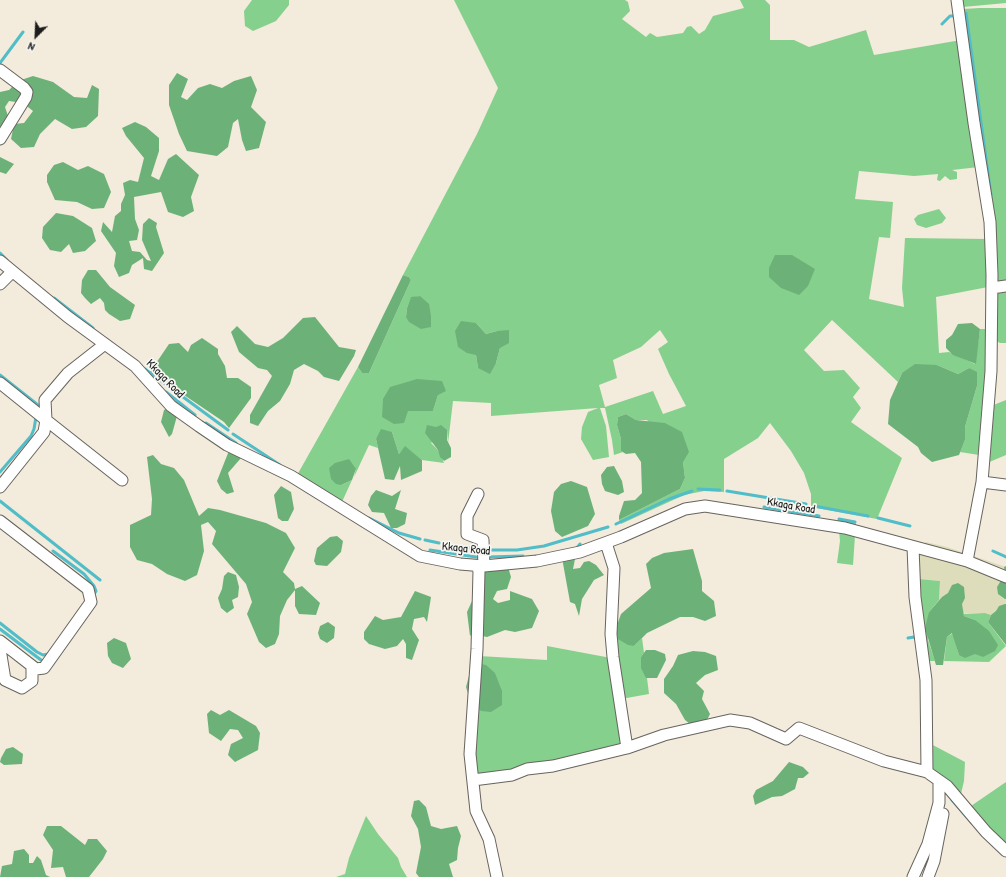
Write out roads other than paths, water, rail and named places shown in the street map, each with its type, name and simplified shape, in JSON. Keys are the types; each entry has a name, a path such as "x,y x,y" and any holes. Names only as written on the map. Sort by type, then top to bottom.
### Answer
{"street":[{"path":"957,0 974,123 990,222 992,288 991,371 982,482 967,561"},
{"path":"0,70 27,92 26,97 0,139"},
{"name":"Kkaga Road","path":"0,261 12,272 135,366 171,406 227,445 291,476 420,556 453,563 481,566 537,561 580,552 606,543 685,509 705,506 845,528 967,561 1006,577"},
{"path":"0,284 12,272"},
{"path":"992,288 1006,286"},
{"path":"0,487 44,432 46,420 45,400 68,373 106,344"},
{"path":"0,383 122,480"},
{"path":"982,482 1006,485"},
{"path":"478,494 467,516 468,534 483,540 481,566 479,571 477,656 470,754 476,811 489,839 497,877"},
{"path":"0,521 88,589 91,602 44,668 36,669 0,641"},
{"path":"606,543 614,568 611,634 612,654 627,748"},
{"path":"913,547 915,597 926,680 927,772"},
{"path":"0,649 5,680 22,688 32,681 32,666"},
{"path":"473,780 512,775 528,769 554,766 627,748 664,735 730,720 750,723 786,739 799,728 884,761 927,772 943,783 986,832 1006,851"},
{"path":"913,877 928,844 943,783"},
{"path":"928,877 934,861 943,783"}],"waterway":[{"path":"966,13 991,195"},
{"path":"942,24 950,16 956,16"},
{"path":"0,63 23,32"},
{"path":"0,253 7,260"},
{"path":"54,298 93,328"},
{"path":"145,369 228,430"},
{"path":"0,375 38,405"},
{"path":"166,392 195,415"},
{"path":"0,472 31,436 36,417"},
{"path":"206,423 236,443"},
{"path":"233,434 280,465"},
{"path":"698,489 720,490"},
{"path":"616,524 669,499 692,491"},
{"path":"727,491 806,504"},
{"path":"0,501 100,580"},
{"path":"814,506 868,516"},
{"path":"764,507 819,516"},
{"path":"369,518 399,533 420,539"},
{"path":"878,518 910,526"},
{"path":"839,519 855,522"},
{"path":"490,550 517,550 544,546 608,527"},
{"path":"425,540 439,543"},
{"path":"576,549 580,544"},
{"path":"455,546 479,549"},
{"path":"430,550 476,557"},
{"path":"53,551 84,574 94,586 96,591 93,596"},
{"path":"993,551 1006,557"},
{"path":"487,557 523,556"},
{"path":"0,623 37,652 43,655 49,654"},
{"path":"0,629 45,663"},
{"path":"908,638 914,637 917,640"},
{"path":"952,800 972,823"}]}
